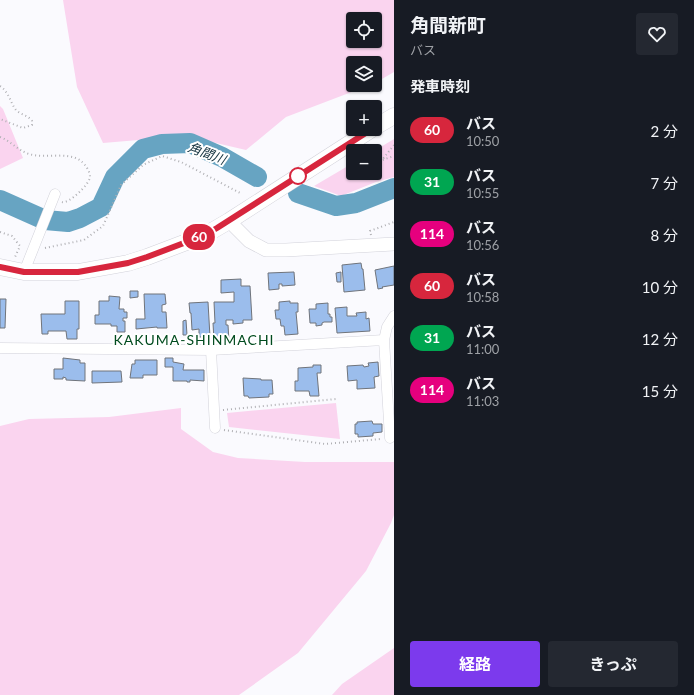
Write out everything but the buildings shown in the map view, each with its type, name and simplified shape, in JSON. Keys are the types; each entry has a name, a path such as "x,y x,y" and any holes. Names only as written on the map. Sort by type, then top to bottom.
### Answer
{"main road":[{"path":"382,123 394,116"},
{"path":"0,267 24,272 78,272 128,263 147,257 205,235 361,136"}],"street":[{"path":"24,272 54,198"},
{"path":"229,221 249,241 266,250 394,244"},
{"path":"390,438 384,340 387,327 394,316"},
{"path":"0,348 211,350 384,340"},
{"path":"211,350 215,428"}],"path":[{"path":"0,86 8,93 16,109 30,118 32,125 24,128 0,119"},
{"path":"0,137 8,140 17,149 30,154 69,157 82,162 90,177 87,184 70,201 65,203 54,198"},
{"path":"394,145 382,160 394,156"},
{"path":"45,248 84,240 103,226 121,185 143,165 162,156 181,162 242,194"},
{"path":"372,246 370,231 394,222"},
{"path":"0,232 12,236 20,246 15,257"},
{"path":"214,411 336,399"},
{"path":"215,428 326,444 390,438"}],"shaded area":[{"path":"63,0 394,0 394,72 382,79 382,56 346,56 346,92 352,92 286,117 246,150 186,136 103,143 77,87"},
{"path":"0,106 3,109 23,158 0,169"},
{"path":"394,139 394,177 376,182 341,196 314,186 346,167 346,180 382,180 382,146"},
{"path":"336,403 340,439 229,427 227,413"},
{"path":"181,408 181,429 213,452 238,458 305,462 394,462 394,515 366,571 298,653 239,695 0,695 0,426 29,419 109,417"},
{"path":"394,648 394,695 332,695 342,684"}],"waterway":[{"name":"角間川","path":"0,200 45,220 68,222 80,218 101,207 115,177 143,149 162,144 190,143 222,157 257,177"},
{"name":"角間川","path":"298,193 336,206 356,203 394,188"}],"bus line":[{"name":"60","path":"0,267 24,272 78,272 128,263 147,257 205,235 361,136"}],"district":[{"name":"KAKUMA-SHINMACHI","path":"194,340"}]}
